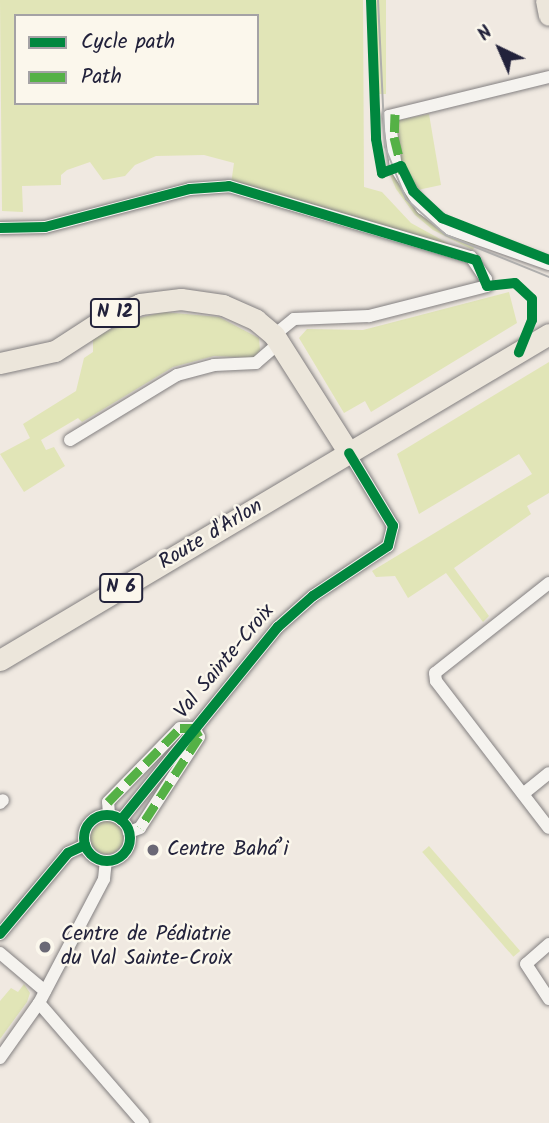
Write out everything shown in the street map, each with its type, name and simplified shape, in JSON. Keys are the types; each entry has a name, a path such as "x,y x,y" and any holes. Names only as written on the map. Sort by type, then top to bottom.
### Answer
{"main road":[{"path":"546,0 549,15"},
{"name":"N 12","path":"0,363 55,351 106,318 140,304 181,299 239,311 277,338 349,453"},
{"name":"N 6","path":"349,453 549,334"},
{"name":"Route d'Arlon","path":"0,660 349,453"}],"street":[{"path":"548,77 390,116 396,168 422,208 450,229 549,264"},
{"path":"0,228 45,227 190,189 229,186 471,257 482,268 487,286 369,316 302,317 277,338 256,363 214,365 177,374 70,440"},
{"name":"Val Sainte-Croix","path":"0,934 68,853 85,845 92,820 115,818 278,627 313,596 381,554 390,542 393,526 349,453"},
{"path":"549,583 435,673 436,681 549,828"},
{"name":"Val Sainte-Croix","path":"115,818 108,802 180,727 194,728"},
{"name":"Val Sainte-Croix","path":"106,861 127,849 129,832 140,828 199,737 194,728"},
{"path":"523,794 549,773"},
{"path":"115,818 129,832"},
{"path":"0,1058 42,997 104,879 106,861 93,857 85,845"},
{"path":"549,944 526,964 549,999"},
{"path":"0,953 42,997 143,1123"}],"green space":[{"path":"0,0 363,0 364,187 382,192 411,223 451,245 231,184 234,163 204,155 156,156 135,165 125,176 103,180 90,162 67,170 61,175 61,185 22,186 23,212 2,211"},
{"path":"376,0 386,0 386,94 376,94"},
{"path":"429,114 441,185 413,191 403,175 394,121"},
{"path":"395,173 401,186 476,243 473,250 433,230 415,215 396,189 390,175"},
{"path":"509,292 517,323 371,412 365,401 344,413 299,338 307,329 363,330"},
{"path":"164,312 219,317 259,338 260,350 254,358 214,356 173,367 82,422 78,418 41,440 46,450 54,447 65,466 24,492 0,454 30,438 23,424 76,391 84,358 93,352 93,339 126,321"},
{"path":"549,362 549,493 527,506 531,514 454,568 489,616 483,622 446,573 408,598 395,576 376,577 372,571 532,474 519,454 419,514 397,454"},
{"path":"107,820 119,825 124,837 119,849 107,854 95,849 90,837 95,825"},
{"path":"429,846 520,951 513,957 422,852"},
{"path":"24,984 30,993 27,1002 0,1039 0,1001 11,988 18,992"}],"tram line":[{"path":"378,0 385,147 406,199 446,235 549,277"}],"marked path":[{"path":"395,114 394,137 403,173"},
{"path":"108,802 180,728 194,728 199,737 140,828"}],"cycle path":[{"path":"371,0 376,139 382,173 401,166 413,191 442,218 549,260"},
{"path":"0,228 45,227 190,189 229,186 476,260 487,286 515,283 532,299 532,320 519,352"},
{"path":"121,820 278,627 313,596 388,546 393,526 349,453"},
{"path":"107,815 123,822 130,838 123,854 107,861 91,854 84,838 91,822 107,815"},
{"path":"0,934 68,853 85,845"}],"place":[{"name":"Centre Bahá’i","path":"153,850"},
{"name":"Centre de Pédiatrie du Val Sainte-Croix","path":"45,947"}]}
